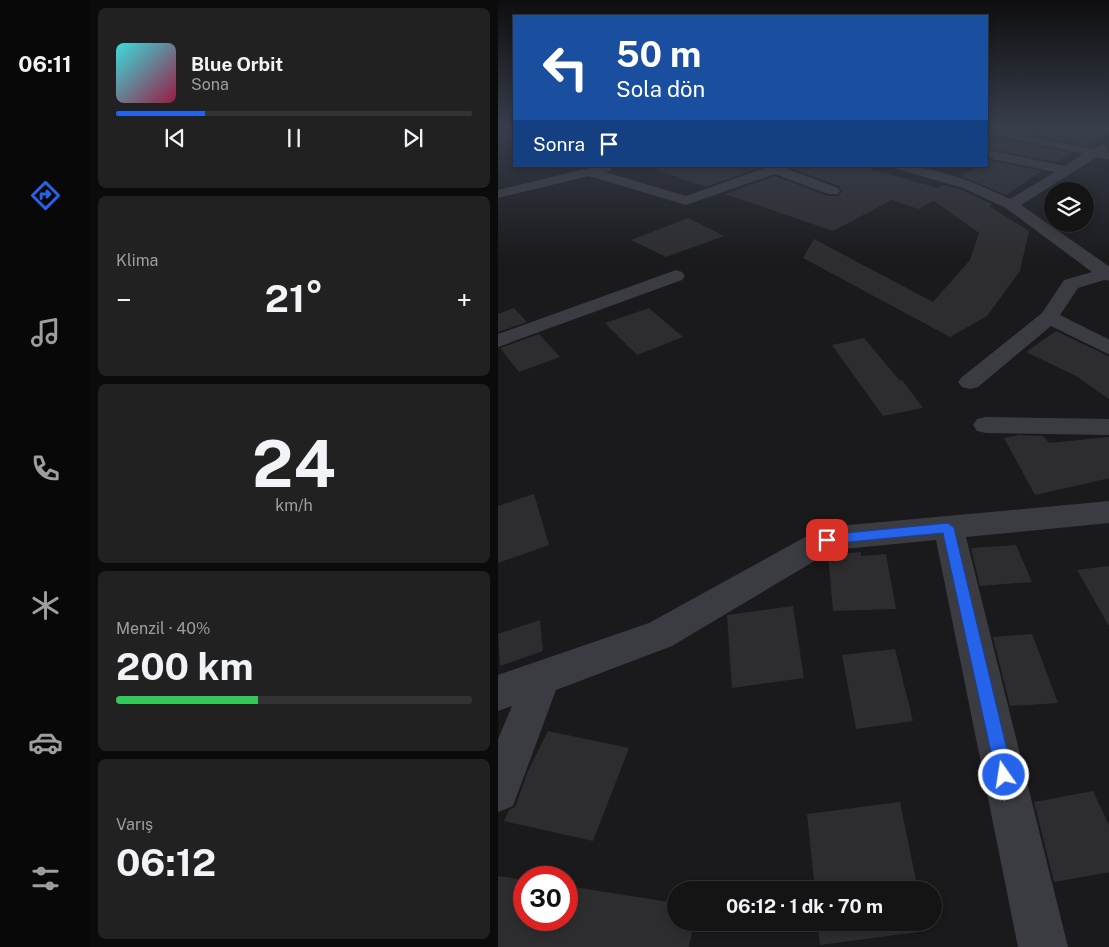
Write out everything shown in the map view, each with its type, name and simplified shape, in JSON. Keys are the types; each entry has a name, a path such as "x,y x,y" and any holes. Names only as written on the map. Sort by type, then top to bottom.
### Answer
{"street":[{"path":"498,194 588,172"},
{"path":"590,172 686,201 767,172"},
{"path":"789,172 832,191"},
{"path":"936,172 1011,205 1108,274"},
{"path":"1011,205 1063,172"},
{"path":"970,382 1049,317 1071,284 1108,274"},
{"path":"498,341 552,319 601,304 676,276"},
{"path":"1049,317 1110,349"},
{"path":"986,426 1110,427"},
{"path":"498,693 660,635 827,540 1110,512"},
{"path":"948,528 1043,947"},
{"path":"498,791 542,677"}],"building":[{"path":"663,172 747,172 706,187"},
{"path":"801,172 882,172 938,188 944,185 962,190 992,204 989,206 1029,231 1020,271 987,316 950,337 803,258 814,239 933,302 970,260 979,233 934,201 918,209 892,200 833,231 725,194 775,176 827,196 838,196 842,192 839,186"},
{"path":"966,172 1040,172 1006,195 960,176"},
{"path":"688,218 724,236 666,257 631,240"},
{"path":"514,308 527,322 498,332 498,314"},
{"path":"649,308 683,337 637,355 605,323"},
{"path":"1056,331 1110,357 1110,400 1076,376 1026,352"},
{"path":"539,334 560,357 519,372 500,348"},
{"path":"864,338 900,381 902,380 923,408 883,416 832,345"},
{"path":"1019,435 1043,436 1049,443 1110,437 1110,478 1035,495 1004,438"},
{"path":"534,494 549,545 498,563 498,506"},
{"path":"1016,545 1032,582 980,586 971,548"},
{"path":"861,552 861,556 886,554 896,609 833,611 828,555"},
{"path":"1110,566 1110,628 1077,570"},
{"path":"793,606 804,678 732,688 727,615"},
{"path":"540,620 543,651 500,666 498,634"},
{"path":"1032,634 1058,703 1010,706 993,637"},
{"path":"895,649 913,721 856,729 842,655"},
{"path":"548,731 629,748 593,841 504,821 509,810 515,807 528,771"},
{"path":"1093,791 1110,827 1110,872 1054,882 1034,802"},
{"path":"900,802 916,881 814,881 807,814"},
{"path":"498,876 513,878 513,931 578,931 578,888 667,902 667,931 692,931 689,947 498,947"},
{"path":"819,931 926,931 820,945"}],"route":[{"path":"827,540 948,528 1004,775"}]}
